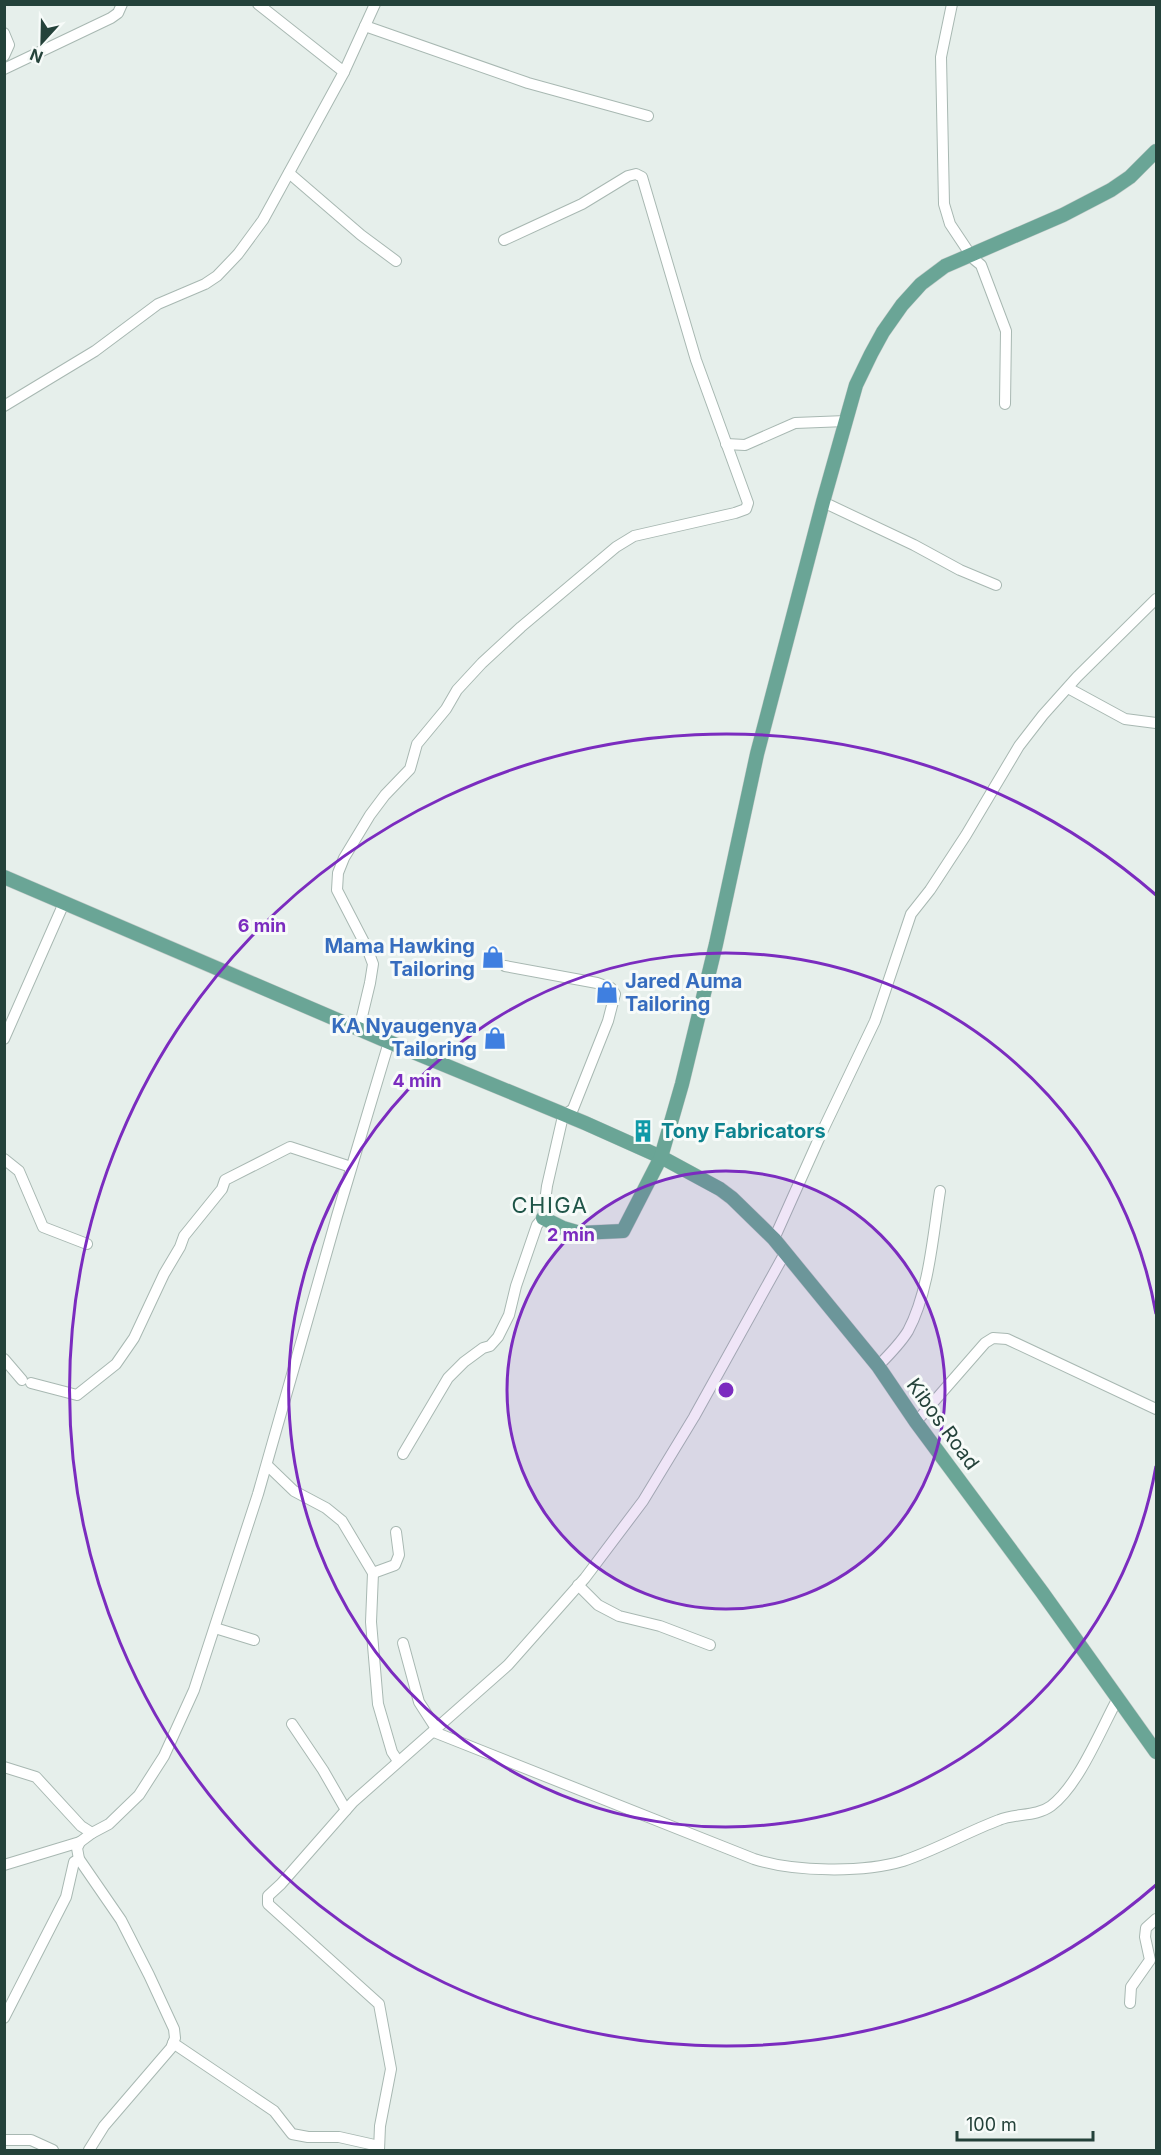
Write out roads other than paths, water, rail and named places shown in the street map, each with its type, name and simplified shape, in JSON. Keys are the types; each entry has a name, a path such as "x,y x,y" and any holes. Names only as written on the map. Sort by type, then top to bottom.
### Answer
{"main road":[{"path":"543,1218 580,1233 623,1231 661,1157 690,1054 757,754 856,385 871,354 902,305 921,284 945,266 1063,215 1111,190 1130,177 1156,151"},
{"name":"Kibos Road","path":"4,877 389,1042 566,1114 661,1157 720,1189 746,1210 774,1239 878,1366 916,1422 1042,1592 1156,1752"}],"street":[{"path":"4,69 111,18 118,13 122,4"},
{"path":"258,4 344,72"},
{"path":"4,406 95,351 158,304 205,284 217,276 263,220 344,72 375,4"},
{"path":"952,4 941,57 944,204 950,224 970,256 981,265 1006,332 1005,404"},
{"path":"364,26 528,83 648,116"},
{"path":"4,33 9,45 4,56"},
{"path":"289,173 361,235 396,261"},
{"path":"359,1029 373,964 337,890 336,881 345,858 370,815 385,795 410,769 417,744 437,721 464,681 521,627 616,547 634,536 735,513 746,509 748,500 681,314 642,177 636,174 628,176 582,204 504,240"},
{"path":"726,444 745,445 795,423 846,421"},
{"path":"823,502 914,545 960,570 996,585"},
{"path":"774,1239 875,1021 911,914 930,890 966,835 1020,747 1068,688 1156,599"},
{"path":"1068,688 1125,720 1156,723"},
{"path":"4,1039 64,903"},
{"path":"403,1454 448,1378 464,1362 483,1348 490,1346 498,1337 508,1315 537,1225 543,1218 563,1116 573,1109 608,1021 615,993 611,988 597,983 505,966"},
{"path":"4,1865 80,1842 109,1824 139,1795 164,1756 194,1690 267,1465 351,1167 389,1042"},
{"path":"4,1359 27,1382 77,1395 116,1364 134,1338 184,1236 222,1188 225,1180 290,1146 351,1167"},
{"path":"4,1159 19,1172 43,1227 87,1244"},
{"path":"878,1366 901,1341 916,1313 925,1279 940,1191"},
{"path":"173,2043 274,2110 292,2134 308,2137 339,2137 379,2148 380,2126 391,2069 379,2004 272,1909 266,1901 268,1896 346,1810 398,1761 436,1731 508,1665 578,1585 643,1501 694,1416 785,1253"},
{"path":"916,1422 985,1343 993,1338 1007,1339 1156,1409"},
{"path":"267,1465 294,1491 326,1508 342,1521 373,1573 371,1622 378,1704 392,1752 398,1761"},
{"path":"373,1573 395,1565 399,1555 396,1532"},
{"path":"578,1585 598,1605 619,1616 660,1626 710,1644"},
{"path":"215,1628 254,1640"},
{"path":"403,1643 419,1702 436,1731 754,1859 787,1867 861,1868 904,1860 1004,1818 1023,1816 1050,1807 1064,1794 1077,1775 1118,1698"},
{"path":"292,1724 346,1810"},
{"path":"4,1767 36,1777 81,1826 92,1833"},
{"path":"80,1842 77,1848 79,1859 121,1920 174,2029 173,2043 104,2126 89,2151"},
{"path":"4,2018 66,1897 74,1862 79,1859"},
{"path":"1130,2003 1131,1987 1150,1960 1145,1938 1146,1928 1156,1920"},
{"path":"4,2140 31,2140 53,2151"}],"place":[{"name":"Mama Hawking Tailoring","path":"493,957"},
{"name":"Jared Auma Tailoring","path":"607,992"},
{"name":"KA Nyaugenya Tailoring","path":"495,1038"},
{"name":"Tony Fabricators","path":"643,1131"}],"district":[{"name":"CHIGA","path":"550,1205"}]}
